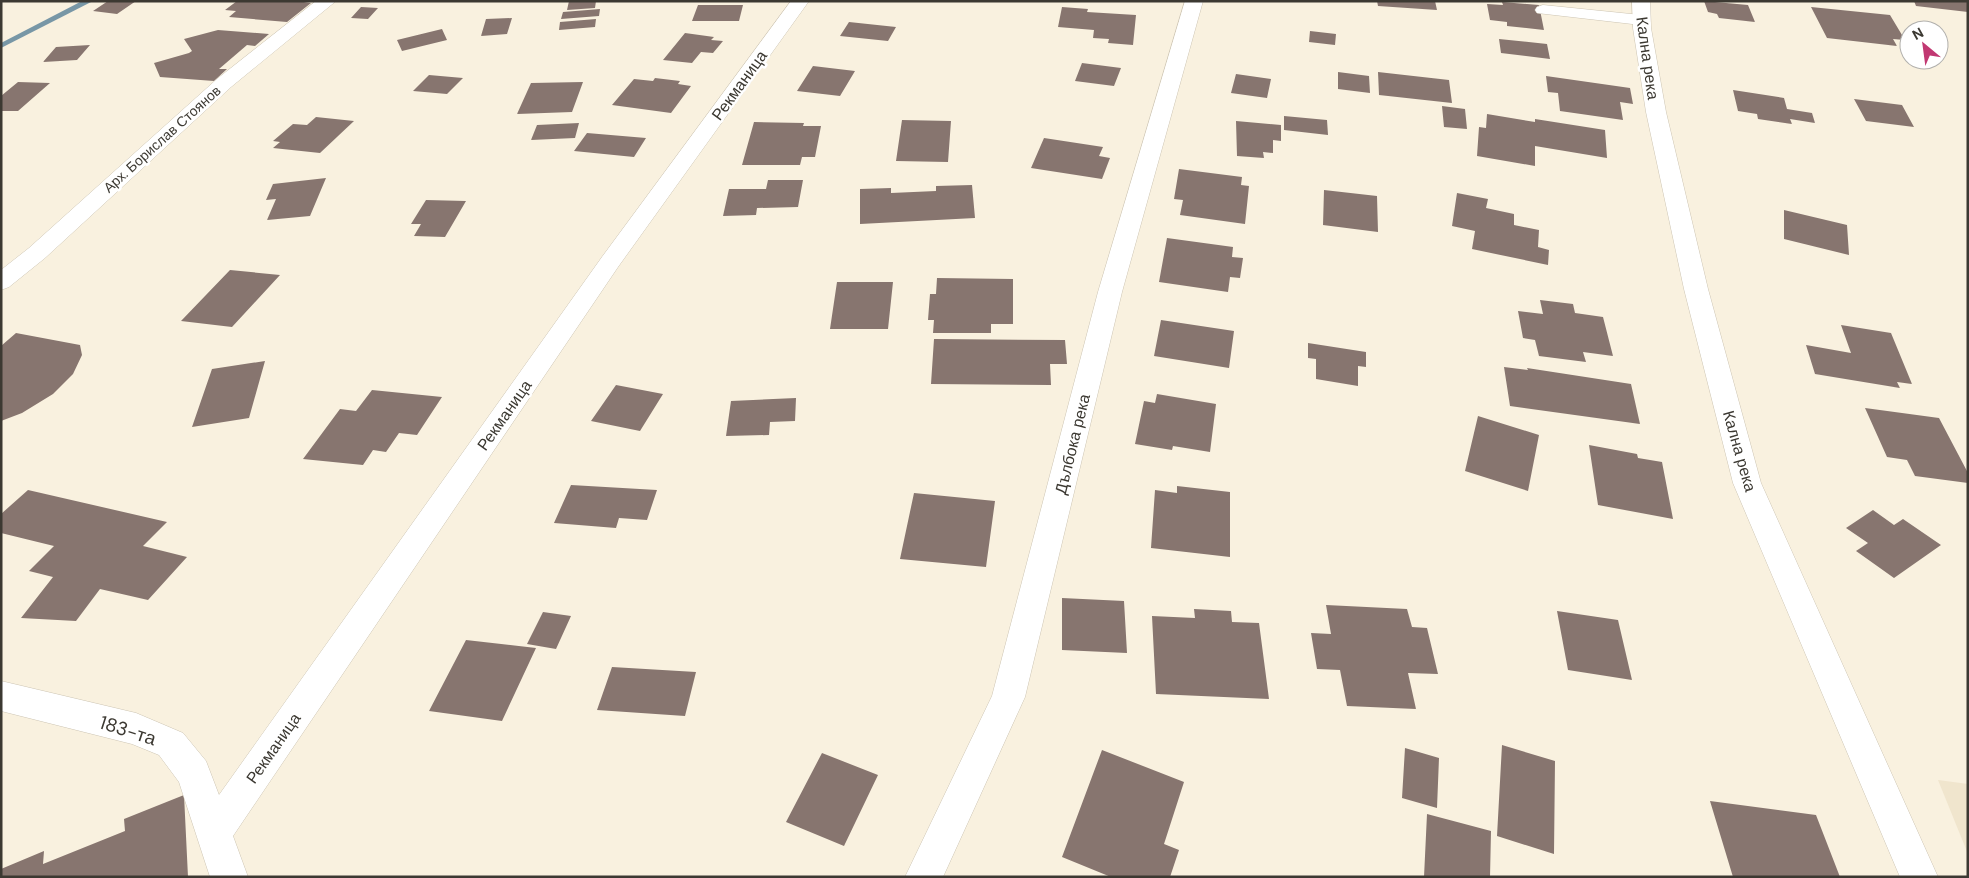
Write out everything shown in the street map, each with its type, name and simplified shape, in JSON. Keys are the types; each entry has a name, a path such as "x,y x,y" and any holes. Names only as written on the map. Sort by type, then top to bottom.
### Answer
{"street":[{"name":"Арх. Борислав Стоянов","path":"1,282 37,253 224,83 327,1"},
{"name":"Рекманица","path":"214,833 610,262 800,1"},
{"name":"Дълбока река","path":"924,877 1008,697 1110,292 1194,1"},
{"name":"Кална река","path":"1641,10 1656,112 1696,289 1747,483 1919,877"},
{"name":"183-та","path":"1,696 136,730 170,744 194,773 229,877"}],"lane":[{"path":"1543,10 1641,10"}],"shaded area":[{"path":"1938,780 1968,784 1968,854"}],"building":[{"path":"108,1 136,1 117,14 93,11"},
{"path":"237,1 305,1 311,3 287,22 229,17 236,11 225,10"},
{"path":"569,1 596,1 595,8 567,10"},
{"path":"1377,1 1435,1 1437,10 1378,6"},
{"path":"1704,1 1748,5 1755,22 1719,18 1717,14 1708,12"},
{"path":"1914,1 1968,1 1968,12 1916,6"},
{"path":"1502,2 1539,5 1544,30 1507,26 1507,22 1490,20 1487,4 1503,5"},
{"path":"698,5 743,5 739,21 692,21"},
{"path":"361,7 378,8 368,19 351,18"},
{"path":"1062,7 1088,9 1087,12 1136,15 1133,45 1108,43 1109,39 1093,38 1094,30 1058,27"},
{"path":"1811,7 1890,15 1899,30 1899,40 1893,39 1897,46 1827,38"},
{"path":"600,9 599,16 561,19 563,12"},
{"path":"512,18 507,34 481,36 486,19"},
{"path":"596,19 595,27 559,30 560,22"},
{"path":"849,22 896,27 888,41 840,36"},
{"path":"442,29 447,40 402,51 397,40"},
{"path":"218,30 269,34 255,46 247,45 219,69 227,69 214,81 160,77 154,63 192,51 184,39"},
{"path":"1310,31 1336,34 1335,45 1309,42"},
{"path":"685,33 714,37 711,40 723,41 713,53 701,52 692,63 663,60"},
{"path":"1499,39 1547,44 1550,59 1501,53"},
{"path":"90,45 77,60 43,62 56,47"},
{"path":"1082,63 1121,68 1114,86 1075,81"},
{"path":"813,66 855,71 840,96 797,91"},
{"path":"1338,72 1369,76 1370,93 1338,89"},
{"path":"1378,72 1449,80 1452,103 1379,95"},
{"path":"1236,74 1271,79 1267,98 1231,93"},
{"path":"429,75 463,78 447,94 413,91"},
{"path":"1546,76 1630,88 1633,104 1620,102 1623,120 1560,111 1558,93 1548,92"},
{"path":"655,78 680,81 678,84 691,86 671,113 612,105 634,79 653,81"},
{"path":"18,82 50,83 18,111 1,111 1,96"},
{"path":"583,82 572,112 517,114 531,83"},
{"path":"1733,90 1784,98 1787,109 1812,113 1815,123 1790,119 1792,124 1758,119 1757,114 1738,111"},
{"path":"1854,99 1902,105 1914,127 1866,121"},
{"path":"1442,106 1465,109 1467,129 1444,127"},
{"path":"1487,114 1605,130 1607,158 1535,146 1535,166 1477,156 1479,127 1486,128"},
{"path":"1284,116 1327,120 1328,135 1284,130"},
{"path":"316,117 354,121 320,153 273,148 280,142 273,141 293,124 307,125"},
{"path":"902,120 951,121 948,162 896,161"},
{"path":"1236,121 1281,125 1281,141 1273,140 1273,153 1263,152 1264,158 1237,156"},
{"path":"754,122 804,123 803,126 821,126 815,157 802,157 800,165 742,165"},
{"path":"579,123 575,138 531,140 537,125"},
{"path":"587,133 646,138 634,157 574,151"},
{"path":"1044,138 1103,147 1099,156 1110,158 1102,179 1031,168"},
{"path":"1179,169 1242,177 1241,185 1249,186 1245,224 1180,215 1183,200 1174,199"},
{"path":"326,178 310,216 267,220 276,199 266,200 273,184"},
{"path":"768,180 803,180 798,207 757,208 756,215 723,216 729,189 766,189"},
{"path":"972,185 975,218 860,224 860,189 891,188 891,193 936,191 936,186"},
{"path":"1324,190 1377,196 1378,232 1323,225"},
{"path":"1457,193 1488,199 1486,208 1514,214 1514,225 1539,230 1538,247 1549,250 1548,265 1472,249 1475,231 1452,226"},
{"path":"426,200 466,201 445,237 414,236 421,224 411,224"},
{"path":"1784,210 1847,225 1849,255 1784,239"},
{"path":"1167,238 1233,247 1232,257 1243,258 1240,278 1230,277 1228,292 1159,282"},
{"path":"230,270 280,275 232,327 181,321"},
{"path":"937,278 1013,279 1013,324 991,324 991,333 933,333 934,320 928,320 930,294 936,294"},
{"path":"837,282 893,282 888,329 830,329"},
{"path":"1540,300 1573,304 1575,313 1603,317 1613,356 1583,352 1586,362 1539,356 1535,340 1523,338 1518,311 1543,314"},
{"path":"1161,320 1234,331 1229,368 1154,356"},
{"path":"1841,325 1891,333 1912,384 1897,382 1900,388 1815,374 1806,345 1851,353"},
{"path":"16,333 80,345 82,355 73,374 53,394 22,413 1,421 1,346"},
{"path":"934,339 1065,340 1067,364 1050,364 1051,385 931,384"},
{"path":"1308,343 1366,352 1366,367 1358,366 1358,386 1316,379 1316,359 1308,358"},
{"path":"265,361 249,418 192,427 212,369"},
{"path":"1504,367 1528,370 1527,368 1631,384 1640,424 1510,406"},
{"path":"616,385 663,394 640,431 591,421"},
{"path":"372,390 442,397 417,435 399,433 386,452 373,450 363,465 303,459 340,409 356,411"},
{"path":"1157,394 1216,404 1210,452 1173,446 1172,450 1135,444 1144,401 1155,403"},
{"path":"796,398 795,421 770,422 769,435 726,436 731,401"},
{"path":"1865,408 1939,418 1968,473 1968,483 1915,476 1907,460 1887,457"},
{"path":"1478,416 1539,435 1528,491 1465,471"},
{"path":"1589,445 1637,454 1638,458 1662,462 1673,519 1598,505"},
{"path":"571,485 657,490 647,520 619,518 616,528 554,523"},
{"path":"1177,486 1230,492 1230,557 1151,548 1155,490 1177,493"},
{"path":"28,490 167,522 143,546 187,557 148,600 100,589 76,621 21,618 53,577 29,571 54,546 1,533 1,514"},
{"path":"914,493 995,501 986,567 900,559"},
{"path":"1873,510 1894,525 1903,519 1941,545 1894,578 1856,551 1868,543 1846,528"},
{"path":"1062,598 1124,601 1127,653 1062,650"},
{"path":"1326,605 1407,609 1412,627 1427,628 1438,674 1408,673 1416,709 1347,706 1340,670 1317,669 1311,633 1331,634"},
{"path":"1194,609 1231,611 1232,622 1259,623 1269,699 1156,694 1152,616 1195,618"},
{"path":"1557,611 1618,620 1632,680 1568,670"},
{"path":"543,612 571,616 556,649 527,644"},
{"path":"466,640 536,648 502,721 429,711"},
{"path":"612,667 696,672 685,716 597,710"},
{"path":"1502,745 1555,761 1554,854 1497,836"},
{"path":"1405,748 1439,758 1437,808 1402,798"},
{"path":"1102,750 1184,782 1164,844 1179,850 1170,877 1111,877 1062,857"},
{"path":"822,753 878,775 844,846 786,822"},
{"path":"184,795 188,877 1,877 1,869 44,851 43,864 125,831 124,819"},
{"path":"1710,801 1816,815 1840,877 1733,877"},
{"path":"1427,814 1491,831 1490,877 1424,877"}],"waterway":[{"path":"1,46 89,1"}]}
